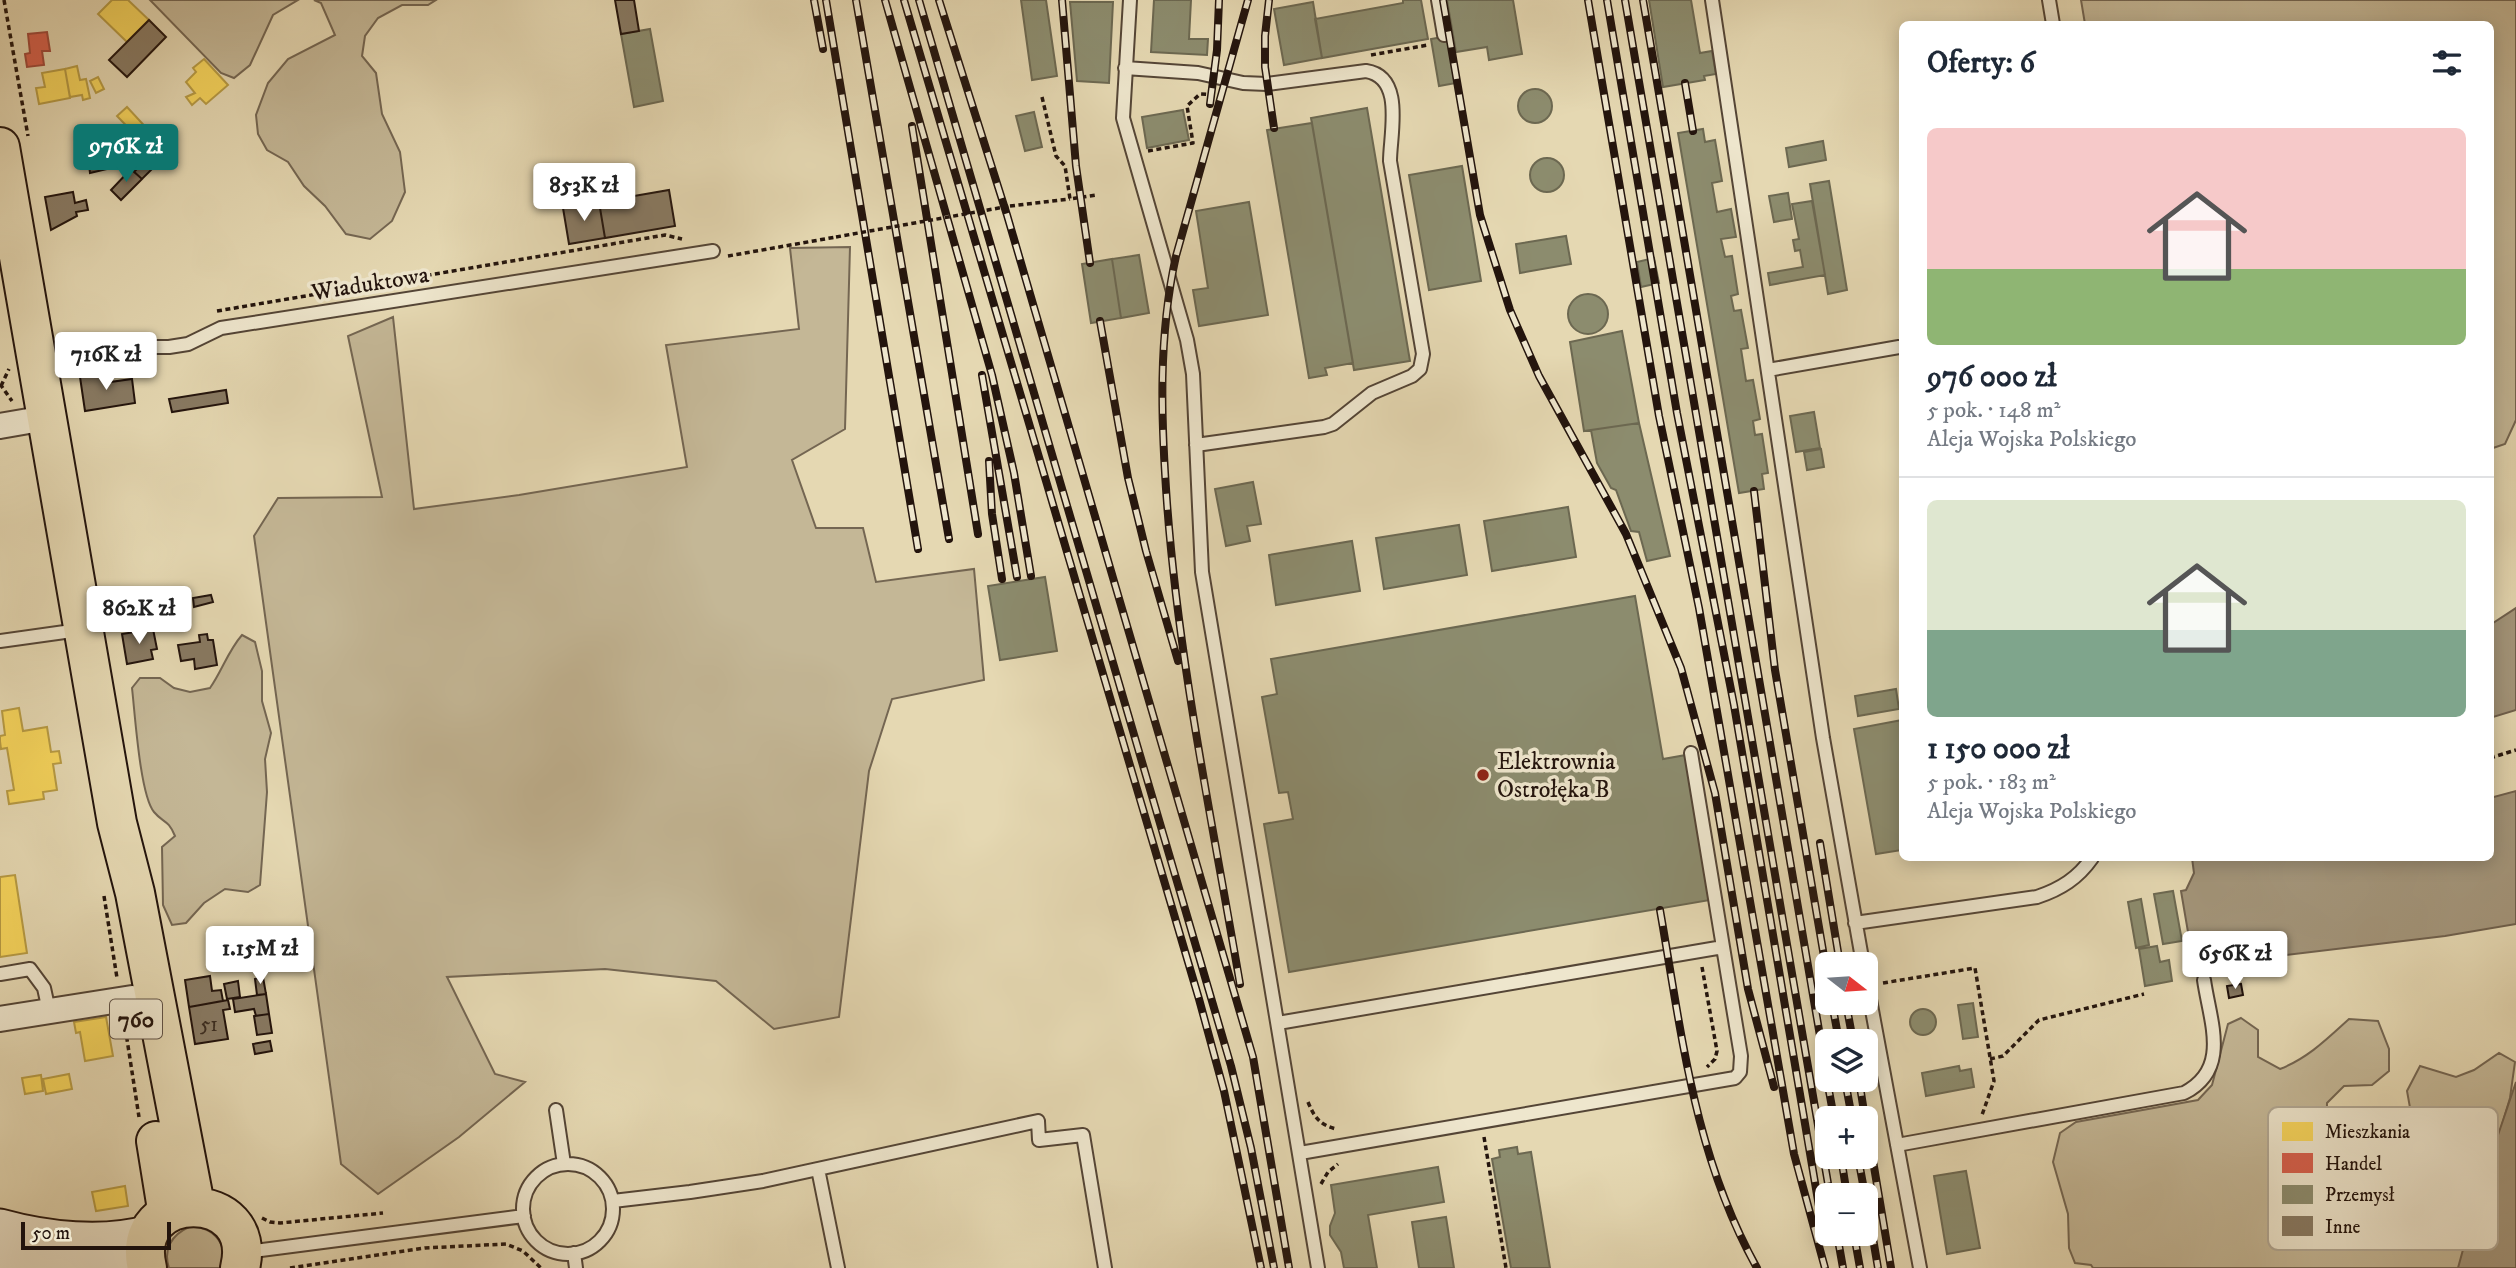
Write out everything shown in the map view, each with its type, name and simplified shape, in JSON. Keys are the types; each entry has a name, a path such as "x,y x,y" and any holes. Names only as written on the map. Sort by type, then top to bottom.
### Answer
{"main road":[{"name":"760","path":"0,148 117,823 135,893 164,1230"},
{"name":"760","path":"117,823 132,998 163,1184 164,1230"},
{"path":"0,1226 44,1235 110,1240 164,1230 217,1212 227,1219 240,1239 241,1260"},
{"path":"0,1253 39,1261 122,1268"}],"street":[{"path":"0,426 46,418"},
{"path":"0,1019 132,998"}],"lane":[{"path":"1130,0 1123,118 1188,340 1193,374 1202,572 1318,1268"},
{"path":"1438,0 1444,35"},
{"path":"1712,0 1823,737 1861,952"},
{"path":"2049,0 2052,21"},
{"path":"1125,68 1198,73 1243,83 1267,84 1376,72 1383,79 1393,107 1390,161 1423,354 1420,369 1404,382 1372,393 1333,424 1196,445"},
{"name":"Wiaduktowa","path":"37,365 147,346 188,344 221,328 713,251"},
{"path":"1768,370 1899,347"},
{"path":"0,641 83,629"},
{"path":"1300,1153 1735,1078 1740,1072 1741,1056 1691,753"},
{"path":"1855,923 2037,897 2055,891 2071,881 2089,861"},
{"path":"1278,1023 1723,947"},
{"path":"0,974 30,969 44,988 50,1011"},
{"path":"1897,1145 2184,1093 2206,1076 2215,1051 2204,980"},
{"path":"1872,1015 1920,1268"},
{"path":"555,1110 564,1164"},
{"path":"613,1201 691,1192 818,1169 1038,1121 1040,1140 1083,1135 1105,1268"},
{"path":"578,1164 590,1169 601,1177 609,1188 613,1201 613,1213 605,1236 586,1251 574,1254 560,1253 536,1240 524,1216 524,1203 533,1181 552,1166 578,1164"},
{"path":"818,1169 838,1268"},
{"path":"241,1260 524,1216"},
{"path":"574,1254 576,1268"}],"path":[{"path":"1363,56 1428,45"},
{"path":"1143,152 1194,143 1186,106 1200,94 1220,96"},
{"path":"1042,97 1056,156 1065,166 1070,199"},
{"path":"772,249 1010,206 1097,195"},
{"path":"2494,757 2516,750"},
{"path":"1699,951 1717,1051 1715,1059 1705,1070"},
{"path":"1878,980 1975,968 1994,1081 1976,1131"},
{"path":"1990,1059 2003,1056 2039,1020 2144,994"},
{"path":"1308,1102 1313,1116 1320,1123 1343,1131"},
{"path":"1484,1135 1506,1268"},
{"path":"1320,1191 1323,1178 1339,1163"},
{"path":"290,1268 425,1248 506,1244 523,1251 541,1268"}],"shaded area":[{"path":"150,0 298,0 273,15 250,65 234,78 221,73"},
{"path":"314,0 436,0 428,5 402,5 378,18 365,36 362,56 376,73 382,114 400,152 405,192 392,221 370,239 346,234 325,206 304,186 288,162 267,150 258,134 256,115 268,83 288,59 335,35 321,3"},
{"path":"2081,0 2516,0 2516,420 2505,444 2494,448 2494,21 2084,21"},
{"path":"850,247 845,429 792,460 816,528 863,528 876,582 974,569 984,680 892,699 869,771 839,1017 774,1029 716,981 605,969 447,977 495,1074 525,1082 459,1137 378,1194 341,1164 254,536 278,498 382,497 348,336 393,317 414,509 519,495 687,467 666,345 799,329 790,248"},
{"path":"2516,608 2516,710 2494,717 2494,622"},
{"path":"242,635 255,642 262,671 262,701 271,733 265,759 267,792 260,885 248,892 225,889 204,903 186,923 172,925 163,905 162,847 175,836 149,803 139,753 132,688 140,678 160,678 174,688 190,692 210,688"},
{"path":"2516,791 2516,924 2445,936 2210,964 2208,948 2195,936 2189,938 2181,891 2186,890 2194,873 2192,861 2494,861 2494,797"},
{"path":"2241,1018 2258,1030 2258,1057 2280,1069 2308,1054 2349,1019 2378,1021 2389,1049 2389,1071 2372,1085 2344,1086 2327,1103 2327,1107 2268,1107 2268,1250 2464,1250 2459,1268 2093,1268 2091,1265 2075,1263 2069,1248 2068,1214 2053,1162 2060,1133 2076,1122 2198,1100 2212,1085 2228,1024"},
{"path":"2499,1053 2515,1062 2510,1098 2498,1138 2498,1107 2410,1107 2407,1091 2420,1066 2456,1077 2474,1070"},
{"path":"2516,1082 2516,1268 2458,1268 2463,1250 2498,1250 2498,1135"},
{"path":"189,1227 205,1229 217,1238 223,1252 220,1268 169,1268 167,1255 170,1244 177,1234"}],"building: Mieszkania":[{"path":"112,0 128,0 149,20 127,42 98,14"},
{"path":"204,59 228,85 206,104 200,98 192,105 186,97 195,93 186,82 196,72 193,68"},
{"path":"77,66 80,80 86,79 90,98 83,100 82,95 70,97 65,69"},
{"path":"65,69 70,98 39,104 36,88 45,87 42,73"},
{"path":"98,77 104,89 96,93 90,81"},
{"path":"127,107 152,134 143,143 117,116"},
{"path":"19,708 23,731 47,727 51,752 59,751 61,763 53,764 57,790 43,792 44,799 9,804 7,791 14,790 7,748 1,749 0,736 5,735 2,711"},
{"path":"15,875 27,953 0,957 0,877"},
{"path":"106,1017 113,1056 85,1061 80,1032 76,1033 74,1022"},
{"path":"69,1074 72,1089 46,1094 43,1079"},
{"path":"41,1075 43,1091 25,1094 22,1078"},
{"path":"125,1186 128,1206 96,1211 92,1192"}],"building: Handel":[{"path":"47,32 50,51 42,51 44,65 27,67 25,54 30,53 28,34"}],"building: Przemysł":[{"path":"1021,0 1046,0 1057,76 1032,80"},
{"path":"1154,0 1191,0 1189,39 1208,39 1207,55 1151,52"},
{"path":"1403,0 1421,0 1428,39 1322,58 1315,19 1403,3"},
{"path":"1447,0 1513,0 1522,54 1489,60 1487,47 1456,52"},
{"path":"1649,0 1691,0 1700,53 1712,51 1716,74 1704,76 1705,80 1663,87"},
{"path":"1070,2 1113,2 1109,83 1077,81"},
{"path":"1313,2 1322,58 1284,65 1274,9"},
{"path":"650,29 663,101 634,107 621,34"},
{"path":"1448,36 1456,83 1439,86 1431,39"},
{"path":"1535,89 1547,94 1552,106 1547,118 1535,123 1523,118 1518,106 1523,94"},
{"path":"1367,108 1410,361 1354,370 1311,118"},
{"path":"1183,110 1189,140 1147,148 1142,117"},
{"path":"1034,112 1042,147 1025,151 1016,116"},
{"path":"1312,123 1353,363 1325,368 1327,375 1309,378 1267,130"},
{"path":"1703,129 1705,142 1715,140 1722,181 1712,183 1717,212 1731,209 1736,237 1721,239 1725,257 1732,256 1738,294 1731,296 1734,311 1741,310 1748,348 1741,349 1746,381 1753,380 1760,419 1753,421 1755,435 1762,434 1768,473 1762,474 1764,489 1739,493 1678,133"},
{"path":"1823,141 1826,160 1789,167 1786,148"},
{"path":"1547,158 1559,163 1564,175 1559,187 1547,192 1535,187 1530,175 1535,163"},
{"path":"1462,166 1481,281 1429,290 1409,175"},
{"path":"1829,181 1847,290 1828,294 1810,184"},
{"path":"1788,193 1792,219 1774,222 1769,196"},
{"path":"1812,201 1825,275 1770,285 1768,273 1803,267 1800,250 1795,251 1793,240 1799,239 1792,204"},
{"path":"1249,202 1268,315 1199,326 1193,290 1208,288 1196,211"},
{"path":"1566,236 1571,264 1520,273 1516,244"},
{"path":"1139,255 1149,313 1121,318 1112,259"},
{"path":"1654,258 1659,283 1641,287 1637,262"},
{"path":"1112,259 1121,318 1091,323 1082,264"},
{"path":"1588,294 1602,300 1608,314 1602,328 1588,334 1574,328 1568,314 1574,300"},
{"path":"1622,331 1639,423 1584,431 1570,342"},
{"path":"1814,412 1820,448 1796,452 1790,416"},
{"path":"1639,423 1670,556 1647,561 1639,532 1631,531 1616,490 1611,488 1597,463 1591,430"},
{"path":"1821,449 1824,467 1807,470 1804,452"},
{"path":"1253,482 1261,524 1247,526 1250,541 1226,546 1215,489"},
{"path":"1568,507 1576,557 1492,571 1484,521"},
{"path":"1459,525 1467,575 1384,589 1376,538"},
{"path":"1352,541 1360,591 1276,605 1269,555"},
{"path":"1045,577 1057,651 1000,660 988,586"},
{"name":"Elektrownia Ostrołęka B","path":"1635,596 1663,759 1686,755 1710,900 1289,972 1264,824 1293,819 1288,792 1279,793 1262,697 1277,694 1271,659"},
{"path":"1896,689 1899,709 1858,716 1855,696"},
{"path":"1899,721 1899,850 1876,854 1854,729"},
{"path":"2173,891 2182,941 2163,944 2154,894"},
{"path":"2141,899 2149,945 2136,948 2128,902"},
{"path":"2157,946 2160,962 2169,960 2172,981 2145,986 2139,949"},
{"path":"1973,1003 1978,1037 1963,1039 1958,1005"},
{"path":"1923,1009 1932,1013 1936,1022 1932,1031 1923,1035 1914,1031 1910,1022 1914,1013"},
{"path":"1959,1066 1960,1071 1971,1069 1974,1087 1926,1096 1922,1073"},
{"path":"1517,1147 1518,1154 1531,1152 1550,1268 1511,1268 1492,1159 1500,1157 1499,1150"},
{"path":"1438,1167 1444,1202 1368,1215 1377,1268 1344,1268 1341,1252 1330,1235 1335,1213 1331,1185"},
{"path":"1966,1171 1980,1248 1947,1254 1934,1176"},
{"path":"1446,1217 1454,1268 1419,1268 1412,1222"}],"building: Inne":[{"path":"615,0 634,0 639,31 621,34"},
{"path":"149,20 166,37 127,77 109,60"},
{"path":"146,159 154,167 142,179 134,172"},
{"path":"106,161 107,169 90,173 89,165"},
{"path":"131,169 142,179 121,200 111,190"},
{"path":"669,190 675,226 605,238 599,202"},
{"path":"73,192 75,203 86,200 88,210 76,212 77,216 51,230 45,197"},
{"path":"599,202 605,238 569,244 563,208"},
{"path":"109,373 110,382 132,379 135,403 85,411 80,377"},
{"path":"226,390 228,403 172,412 169,399"},
{"path":"211,595 213,602 194,607 193,598"},
{"path":"153,629 157,649 151,650 153,659 127,664 122,634"},
{"path":"207,634 208,640 213,640 217,665 195,669 194,659 181,661 178,645 200,642 199,635"},
{"path":"210,976 212,991 221,990 223,1001 189,1007 185,980"},
{"path":"263,977 266,994 257,995 255,979"},
{"path":"238,981 240,997 227,999 224,984"},
{"path":"2241,984 2243,995 2229,998 2227,986"},
{"path":"266,994 269,1014 256,1016 254,1009 235,1012 233,999"},
{"path":"228,1000 230,1009 223,1010 228,1039 195,1044 189,1007"},
{"path":"269,1014 272,1033 257,1035 254,1016"},
{"path":"270,1041 272,1051 255,1054 253,1044"}],"railway":[{"path":"814,0 823,49"},
{"path":"826,0 918,549"},
{"path":"856,0 949,539"},
{"path":"885,0 992,375 1014,473 1031,576"},
{"path":"904,0 1199,999 1224,1091 1261,1268"},
{"path":"919,0 1231,1066 1251,1148 1274,1268"},
{"path":"939,0 1007,215 1253,1057 1289,1268"},
{"path":"1062,0 1076,166 1090,263"},
{"path":"1210,104 1217,50 1219,0"},
{"path":"1240,984 1188,684 1172,564 1163,441 1162,379 1166,317 1176,256 1248,0"},
{"path":"1269,0 1265,67 1274,128"},
{"path":"1443,0 1480,215 1510,310 1539,376 1626,534 1681,668 1715,793 1748,989 1774,1087"},
{"path":"1588,0 1659,416 1699,608 1794,1154 1825,1268"},
{"path":"1607,0 1677,413 1734,705 1815,1183"},
{"path":"1625,0 1828,1183"},
{"path":"1643,0 1819,1029"},
{"path":"1685,83 1693,131"},
{"path":"912,126 978,534"},
{"path":"1100,321 1128,478 1178,661"},
{"path":"982,375 1017,577"},
{"path":"989,461 992,514 1002,579"},
{"path":"1754,491 1775,670 1823,952"},
{"path":"1820,843 1838,952"},
{"path":"1660,910 1684,1048 1704,1138 1718,1182 1757,1268"},
{"path":"1834,1015 1837,1029"},
{"path":"1848,1015 1851,1029"},
{"path":"1829,1092 1832,1106"},
{"path":"1847,1092 1850,1106"},
{"path":"1861,1092 1863,1106"},
{"path":"1843,1169 1845,1183"},
{"path":"1860,1169 1863,1183"},
{"path":"1874,1169 1891,1268"},
{"path":"1839,1246 1843,1268"},
{"path":"1856,1246 1860,1268"},
{"path":"1874,1246 1878,1268"}],"place":[{"name":"Elektrownia Ostrołęka B","path":"1483,775"}]}
